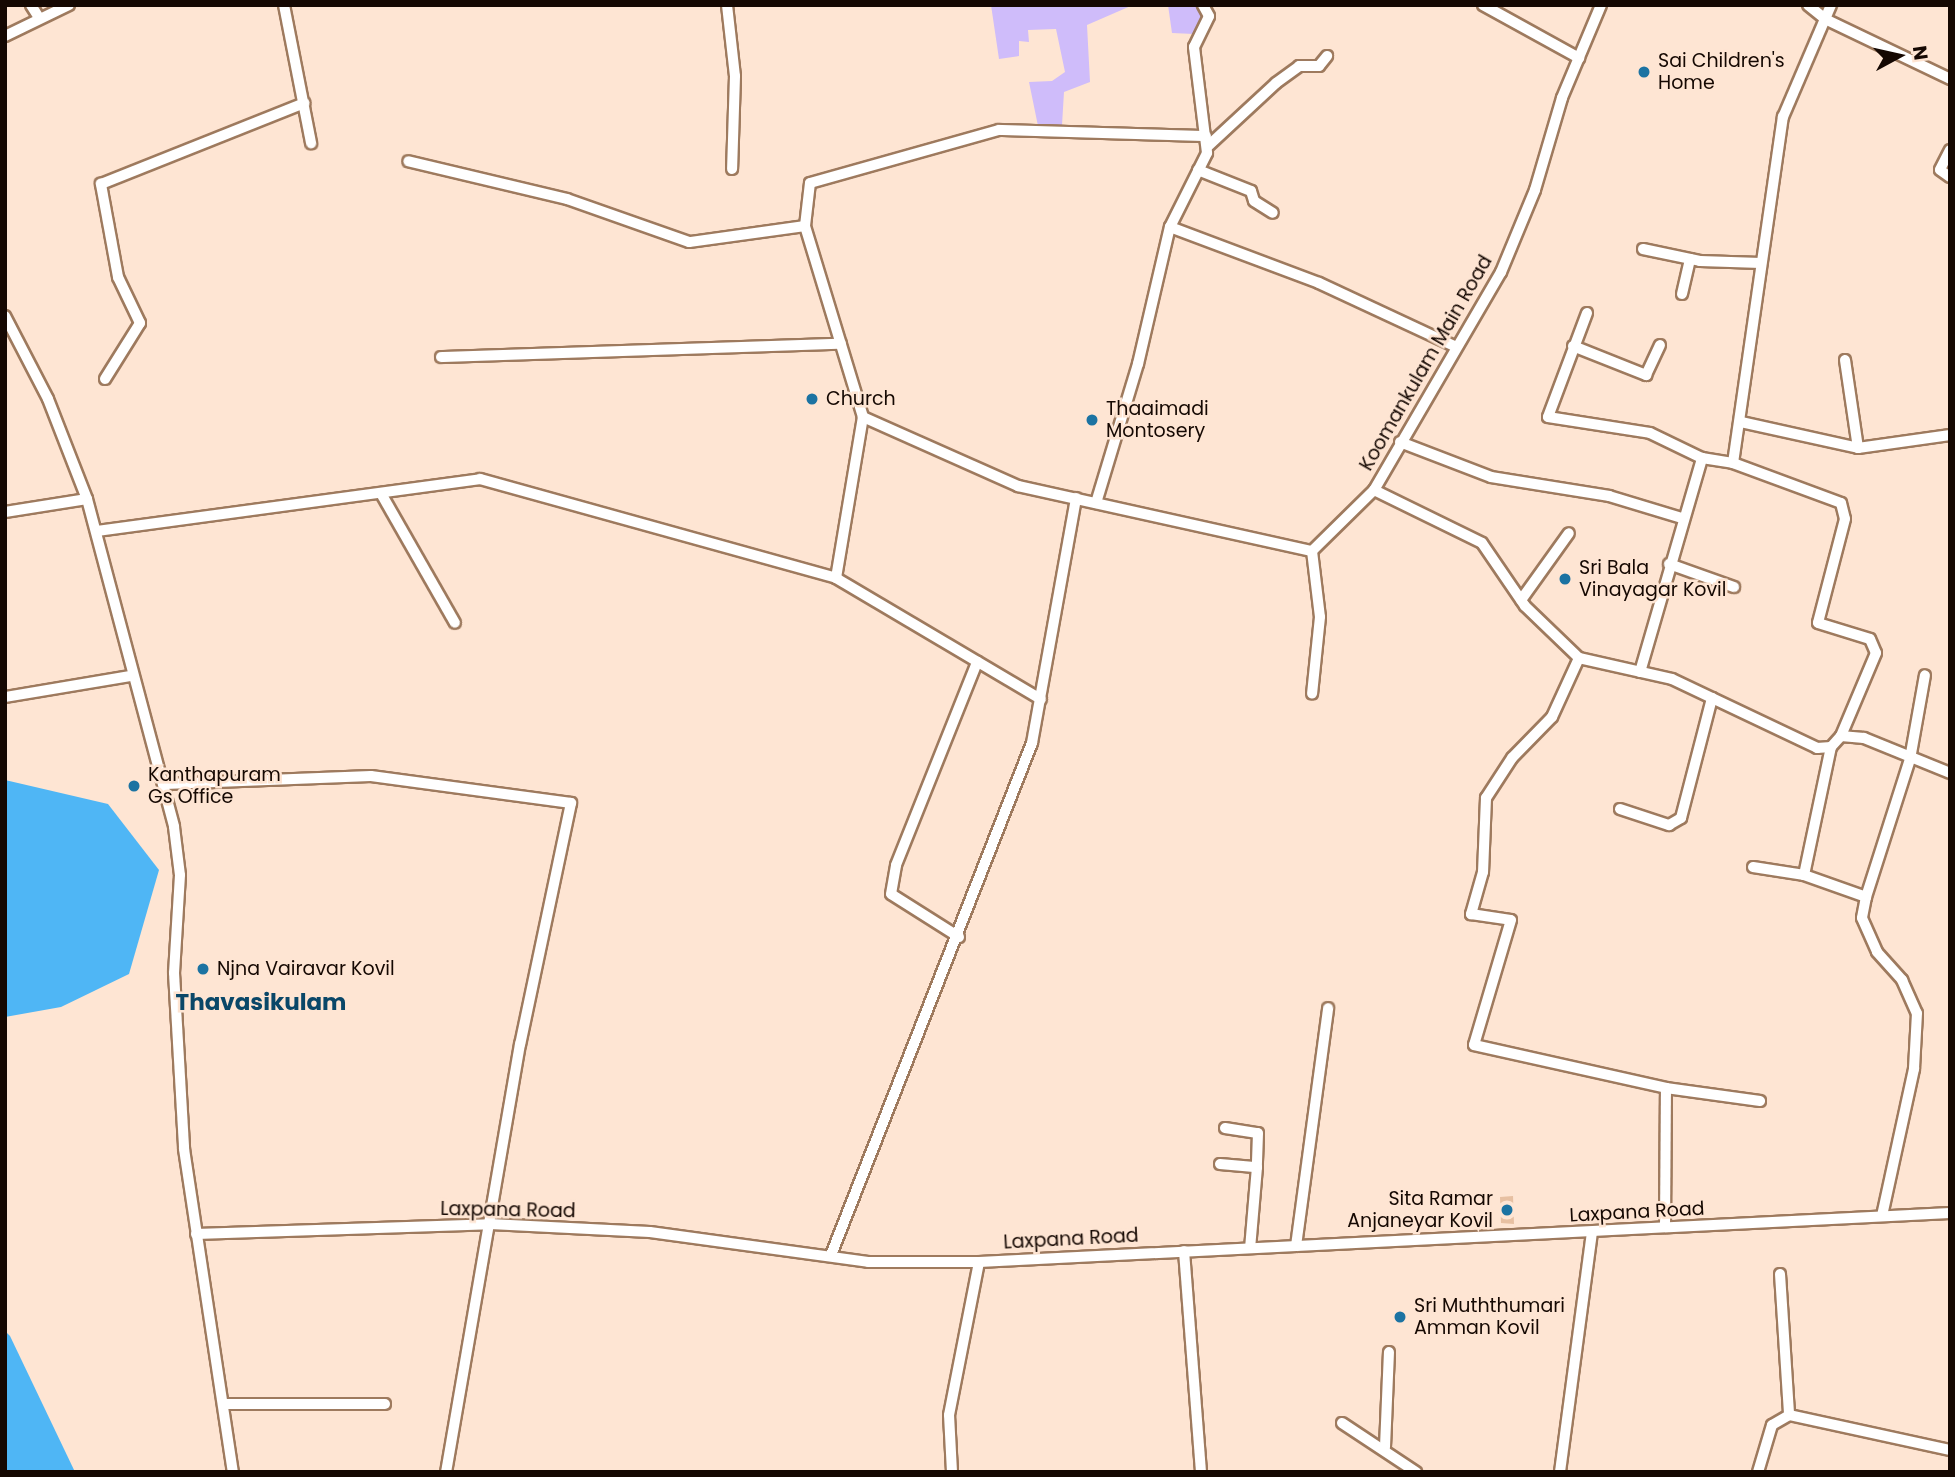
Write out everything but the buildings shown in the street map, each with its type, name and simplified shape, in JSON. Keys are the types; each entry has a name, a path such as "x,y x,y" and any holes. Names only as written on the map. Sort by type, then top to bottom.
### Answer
{"street":[{"path":"31,5 39,18"},
{"path":"5,36 69,5"},
{"path":"284,5 311,143"},
{"path":"727,5 735,76 732,169"},
{"path":"1096,503 1138,364 1170,227 1198,170 1206,141 1194,47 1209,16 1203,5"},
{"path":"1483,5 1579,58"},
{"name":"Koomankulam Main Road","path":"1579,658 1521,600 1482,543 1374,490 1454,346 1501,272 1535,190 1579,58 1601,5"},
{"path":"1808,5 1825,19 1950,79"},
{"path":"1732,463 1741,422 1760,263 1783,117 1831,5"},
{"path":"836,578 863,417 805,226 810,183 999,130 1206,141 1291,72 1319,66 1327,56"},
{"path":"105,379 140,323 118,277 101,184 304,103"},
{"path":"1950,150 1940,170 1950,177"},
{"path":"408,161 567,199 689,242 805,226"},
{"path":"1198,170 1251,191 1254,201 1273,213"},
{"path":"1170,227 1319,283 1454,346"},
{"path":"1643,249 1690,259 1760,263"},
{"path":"1682,294 1690,259"},
{"path":"1587,313 1548,417 1650,433 1702,458 1732,463 1841,503 1845,519 1818,623 1870,639 1876,653 1840,736 1831,747 1804,875"},
{"path":"5,316 48,399 87,499 131,676 165,784 180,875 174,986 184,1149 233,1472"},
{"path":"441,357 841,344"},
{"path":"1573,346 1646,375 1660,345"},
{"path":"1845,360 1858,448"},
{"path":"863,417 1018,486 1312,551"},
{"path":"1741,422 1858,448 1950,435"},
{"path":"1400,442 1491,477 1609,496 1682,518"},
{"path":"1640,672 1682,518 1702,458"},
{"path":"97,531 382,495 480,479 836,578 1041,699"},
{"path":"1312,551 1374,490"},
{"path":"382,495 455,623"},
{"path":"831,1255 960,937 1032,743 1076,498"},
{"path":"5,512 87,499"},
{"path":"1521,600 1569,533"},
{"path":"1312,551 1320,617 1312,694"},
{"path":"1669,565 1734,587"},
{"path":"1760,1101 1666,1088 1474,1045 1511,920 1471,914 1483,872 1486,797 1512,758 1552,717 1579,658 1672,679 1817,748 1831,747"},
{"path":"960,937 891,894 896,865 977,662"},
{"path":"1882,1216 1914,1069 1917,1013 1902,980 1877,952 1862,918 1866,897 1910,759 1925,675"},
{"path":"5,697 131,676"},
{"path":"1620,809 1669,825 1681,818 1712,698"},
{"path":"1840,736 1864,738 1910,759 1950,773"},
{"path":"165,784 371,776 571,803 520,1044 446,1472"},
{"path":"1753,867 1804,875 1866,897"},
{"path":"1296,1246 1328,1008"},
{"path":"1665,1227 1666,1088"},
{"path":"1226,1128 1258,1133 1250,1248"},
{"path":"1220,1164 1257,1167"},
{"name":"Laxpana Road","path":"196,1234 490,1224 650,1232 868,1262 979,1262 1950,1213"},
{"path":"1560,1472 1592,1232"},
{"path":"1184,1251 1201,1472"},
{"path":"952,1472 950,1415 979,1262"},
{"path":"1780,1274 1789,1415"},
{"path":"1385,1447 1388,1352"},
{"path":"223,1404 385,1404"},
{"path":"1758,1472 1772,1425 1789,1415 1950,1450"},
{"path":"1342,1423 1385,1447 1416,1472"}],"shaded area":[{"path":"991,5 1133,5 1087,25 1090,82 1064,92 1062,125 1038,126 1029,82 1052,81 1065,72 1056,29 1028,30 1029,42 1019,41 1019,56 999,59"},
{"path":"1168,5 1198,5 1204,16 1194,34 1172,33"}],"water":[{"path":"5,780 108,804 159,870 129,974 61,1007 5,1017"},
{"path":"5,1331 10,1336 75,1472 5,1472"}],"place":[{"name":"Sai Children's Home","path":"1644,72"},
{"name":"Church","path":"812,399"},
{"name":"Thaaimadi Montosery","path":"1092,420"},
{"name":"Sri Bala Vinayagar Kovil","path":"1565,579"},
{"name":"Kanthapuram Gs Office","path":"134,786"},
{"name":"Njna Vairavar Kovil","path":"203,969"},
{"name":"Sita Ramar Anjaneyar Kovil","path":"1507,1210"},
{"name":"Sri Muththumari Amman Kovil","path":"1400,1317"}],"district":[{"name":"Thavasikulam","path":"261,1002"}]}
